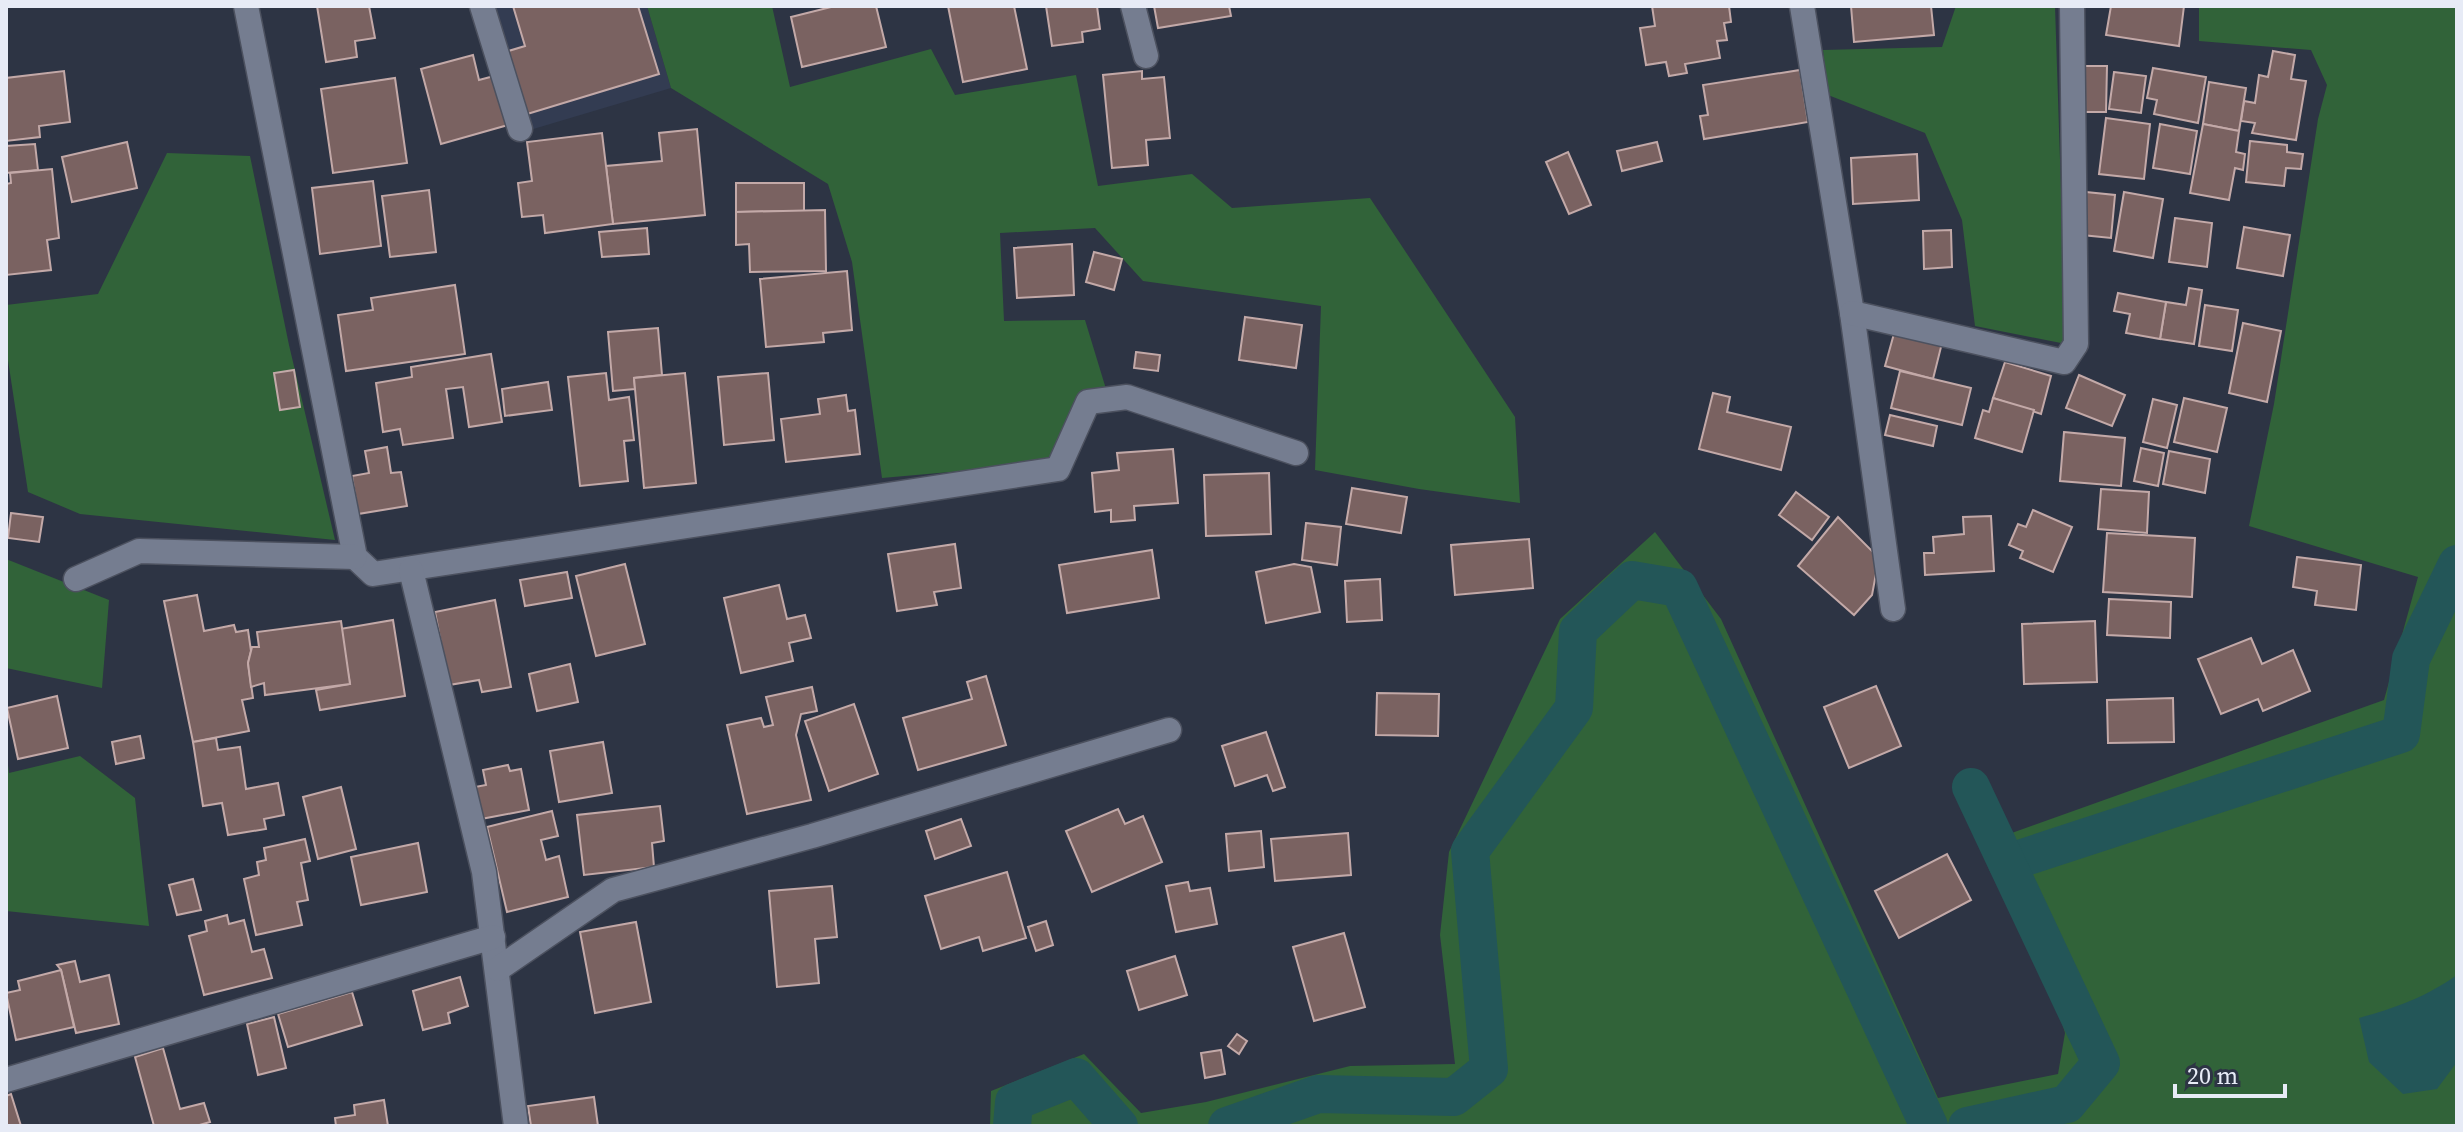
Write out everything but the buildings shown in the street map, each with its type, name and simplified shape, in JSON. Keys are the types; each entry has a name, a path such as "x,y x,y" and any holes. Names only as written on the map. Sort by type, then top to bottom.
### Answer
{"street":[{"path":"246,6 355,557 373,574 1058,469 1088,402 1127,397 1296,453"},
{"path":"482,6 520,129"},
{"path":"1133,6 1146,56"},
{"path":"1802,6 1852,313 1893,609"},
{"path":"1852,313 2064,362 2076,344 2072,6"},
{"path":"76,579 139,551 355,557"},
{"path":"411,570 484,872 516,1126"},
{"path":"498,969 613,890 812,836 1169,730"},
{"path":"6,1080 493,937"}],"shaded area":[{"path":"491,6 647,6 671,88 530,130"},
{"path":"2457,975 2457,1062 2437,1089 2403,1094 2369,1062 2359,1018 2410,1001"}],"green space":[{"path":"647,6 772,6 790,87 931,49 955,95 1076,75 1098,186 1192,174 1232,208 1370,198 1515,417 1520,503 1315,470 1321,306 1143,281 1095,228 1000,233 1004,321 1085,320 1106,389 1073,405 1051,463 882,478 852,262 828,184 671,88"},
{"path":"1956,6 2055,6 2066,344 1975,326 1962,220 1925,133 1828,95 1823,50 1942,47"},
{"path":"2199,6 2457,6 2457,1126 990,1126 991,1091 1084,1054 1141,1113 1206,1102 1350,1066 1455,1064 1440,935 1449,852 1560,619 1655,532 1721,619 1938,1098 2058,1074 2065,1033 2009,834 2384,700 2418,577 2249,526 2274,404 2318,119 2327,85 2311,50 2199,41"},
{"path":"167,153 250,156 289,345 335,540 80,514 28,492 6,347 6,305 98,294"},
{"path":"6,559 109,600 102,688 6,668"},
{"path":"6,749 9,773 80,756 135,798 149,926 6,911"}],"waterway":[{"path":"2007,863 2401,734 2411,659 2457,564"},
{"path":"1227,1126 1318,1094 1454,1097 1489,1069 1470,851 1574,708 1578,631 1632,580 1679,588 1929,1126"},
{"path":"1967,1126 2067,1104 2101,1063 1971,787"},
{"path":"1012,1126 1014,1102 1076,1077 1119,1126"}]}
